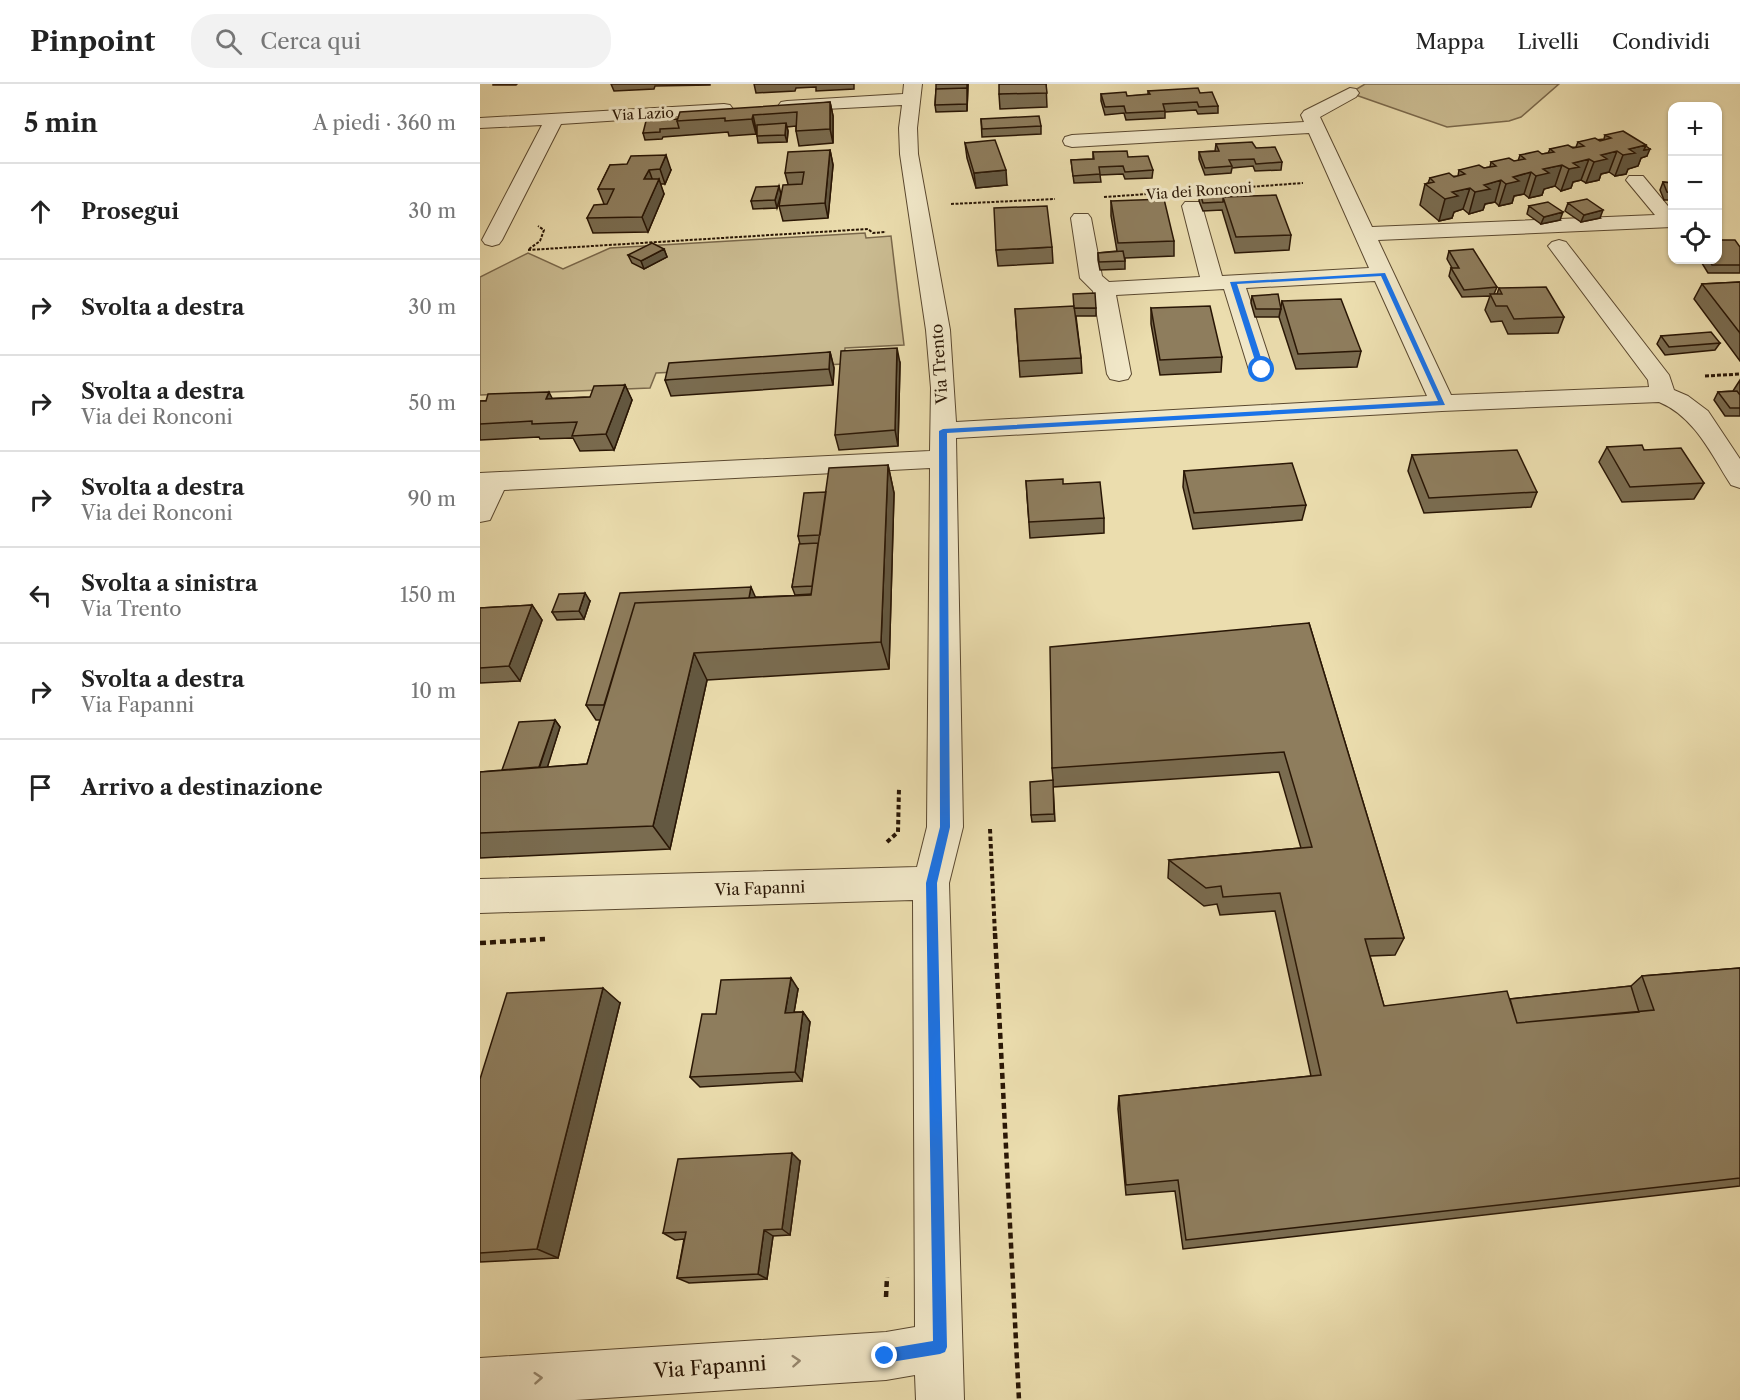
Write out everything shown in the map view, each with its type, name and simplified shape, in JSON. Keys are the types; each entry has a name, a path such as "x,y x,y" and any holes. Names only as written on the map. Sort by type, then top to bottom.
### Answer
{"street":[{"path":"768,107 912,92"},
{"name":"Via Trento","path":"912,92 908,128 909,154 938,330 943,388 945,827 932,883 940,1400"},
{"path":"1350,93 1310,115 1307,128 1364,234 1442,403"},
{"name":"Via Lazio","path":"480,123 744,108"},
{"path":"492,240 554,119"},
{"path":"1072,141 1307,128"},
{"path":"1364,234 1670,221 1636,180"},
{"path":"1191,206 1262,370"},
{"path":"1081,218 1091,278 1104,289 1119,374"},
{"path":"1559,246 1660,380 1662,394"},
{"path":"1104,289 1383,274"},
{"path":"480,513 487,482 1442,403 1638,394 1662,394 1679,401 1699,416 1740,479"},
{"name":"Via Fapanni","path":"480,896 932,883"},
{"name":"Via Fapanni","path":"480,1382 885,1356 940,1347"}],"path":[{"name":"Via dei Ronconi","path":"1220,189 1302,184 1319,173 1307,128"},
{"name":"Via dei Ronconi","path":"1103,197 1172,192"},
{"path":"945,204 1058,199"},
{"path":"528,250 868,229 873,233 893,231"},
{"path":"990,823 1019,1400"}],"shaded area":[{"path":"1365,84 1559,84 1521,117 1509,121 1447,127 1350,93"},
{"path":"865,233 866,238 891,236 904,345 845,348 844,364 656,373 650,388 480,395 480,277 528,253 563,269 610,248"}],"building":[{"path":"999,84 1046,84 1047,93 999,94"},
{"path":"967,88 967,104 935,105 936,89"},
{"path":"1198,88 1200,93 1212,92 1218,106 1199,107 1197,102 1163,104 1165,111 1126,113 1124,106 1105,107 1101,94 1126,92 1127,96 1150,94 1148,91"},
{"path":"830,102 830,129 796,131 797,112 753,115 752,119 677,121 680,112"},
{"path":"1039,116 1041,126 982,129 981,119"},
{"path":"677,119 679,128 643,133 646,121"},
{"path":"786,123 785,135 757,136 757,125"},
{"path":"1623,131 1646,145 1629,149 1635,153 1623,155 1617,151 1601,155 1607,159 1594,162 1589,159 1573,163 1579,167 1569,169 1562,165 1543,169 1549,173 1536,176 1531,172 1513,177 1519,181 1506,184 1501,180 1484,185 1490,189 1475,192 1470,188 1452,192 1458,196 1445,199 1425,184 1434,182 1430,178 1449,173 1454,177 1465,174 1459,170 1479,165 1484,168 1496,166 1491,162 1509,158 1514,161 1525,159 1520,155 1538,151 1542,154 1554,152 1550,149 1568,145 1573,148 1584,146 1578,142 1595,138 1600,141 1611,138 1605,135"},
{"path":"995,140 1006,170 974,173 965,143"},
{"path":"1252,142 1256,148 1275,147 1282,162 1256,164 1254,159 1229,160 1232,166 1205,168 1199,152 1219,151 1216,144"},
{"path":"830,150 825,203 779,206 783,185 802,184 804,172 785,173 788,152"},
{"path":"1127,151 1128,157 1148,156 1153,170 1125,172 1123,166 1099,167 1100,174 1073,176 1071,160 1094,159 1093,152"},
{"path":"666,155 660,169 649,170 644,179 659,179 642,217 587,218 594,205 607,204 614,189 598,189 610,165 627,164 631,156"},
{"path":"1663,182 1668,183 1667,192"},
{"path":"779,186 775,200 751,201 756,187"},
{"path":"1224,192 1223,202 1203,203 1200,193"},
{"path":"1276,195 1291,235 1236,237 1223,197"},
{"path":"1164,199 1174,241 1118,243 1111,201"},
{"path":"1587,199 1603,210 1584,215 1568,203"},
{"path":"1548,202 1563,212 1544,217 1529,206"},
{"path":"1047,206 1052,247 996,250 994,208"},
{"path":"1722,240 1735,240 1740,247 1740,265 1712,265 1722,264"},
{"path":"652,243 664,249 641,261 628,255"},
{"path":"1473,249 1497,287 1464,290 1451,268 1459,268 1449,251"},
{"path":"1123,251 1125,261 1099,262 1098,253"},
{"path":"1740,282 1740,333 1702,284"},
{"path":"1546,287 1564,317 1514,319 1507,306 1496,306 1490,294 1502,294 1499,288"},
{"path":"1095,293 1096,308 1074,308 1073,294"},
{"path":"1278,294 1281,309 1256,309 1252,296"},
{"path":"1341,299 1361,351 1298,354 1282,301"},
{"path":"1074,306 1081,358 1019,361 1015,309"},
{"path":"1210,306 1222,357 1160,360 1151,308"},
{"path":"1711,332 1720,343 1669,347 1661,336"},
{"path":"897,348 895,430 835,435 841,351"},
{"path":"830,352 829,369 665,380 669,363"},
{"path":"625,385 606,434 572,436 577,422 532,424 532,421 480,424 480,401 486,401 488,394 549,392 546,399 590,397 594,386"},
{"path":"1737,391 1740,395 1740,408 1730,408 1718,392"},
{"path":"1642,445 1644,450 1681,448 1704,483 1630,487 1607,447"},
{"path":"1517,450 1537,492 1429,498 1412,455"},
{"path":"1292,463 1306,505 1194,513 1184,471"},
{"path":"888,465 881,642 694,653 653,826 480,833 480,772 587,764 635,603 811,595 829,468"},
{"path":"1063,479 1063,484 1100,482 1104,518 1029,522 1026,481"},
{"path":"826,492 820,535 798,536 804,493"},
{"path":"818,543 812,586 792,587 799,544"},
{"path":"751,587 749,598 635,603 604,705 586,705 620,593"},
{"path":"585,593 579,611 552,612 559,594"},
{"path":"532,605 509,666 480,668 480,608"},
{"path":"1309,623 1404,938 1365,939 1384,1006 1507,991 1517,1023 1654,1010 1642,976 1740,968 1740,1178 1186,1240 1178,1180 1126,1185 1119,1096 1321,1075 1280,893 1223,897 1221,886 1206,888 1169,860 1312,847 1284,752 1052,768 1050,647"},
{"path":"555,720 539,767 502,770 519,722"},
{"path":"1053,780 1054,814 1031,815 1030,782"},
{"path":"791,978 785,1013 803,1012 795,1072 690,1077 702,1014 716,1014 721,980"},
{"path":"1631,986 1639,1012 1517,1023 1510,999"},
{"path":"603,988 537,1249 480,1253 480,1079 507,993"},
{"path":"792,1153 782,1229 764,1230 758,1274 677,1278 686,1232 663,1233 678,1159"}],"route":[{"path":"885,1356 940,1347 932,883 945,827 943,431 1442,403 1383,274 1233,282 1262,370"}]}
